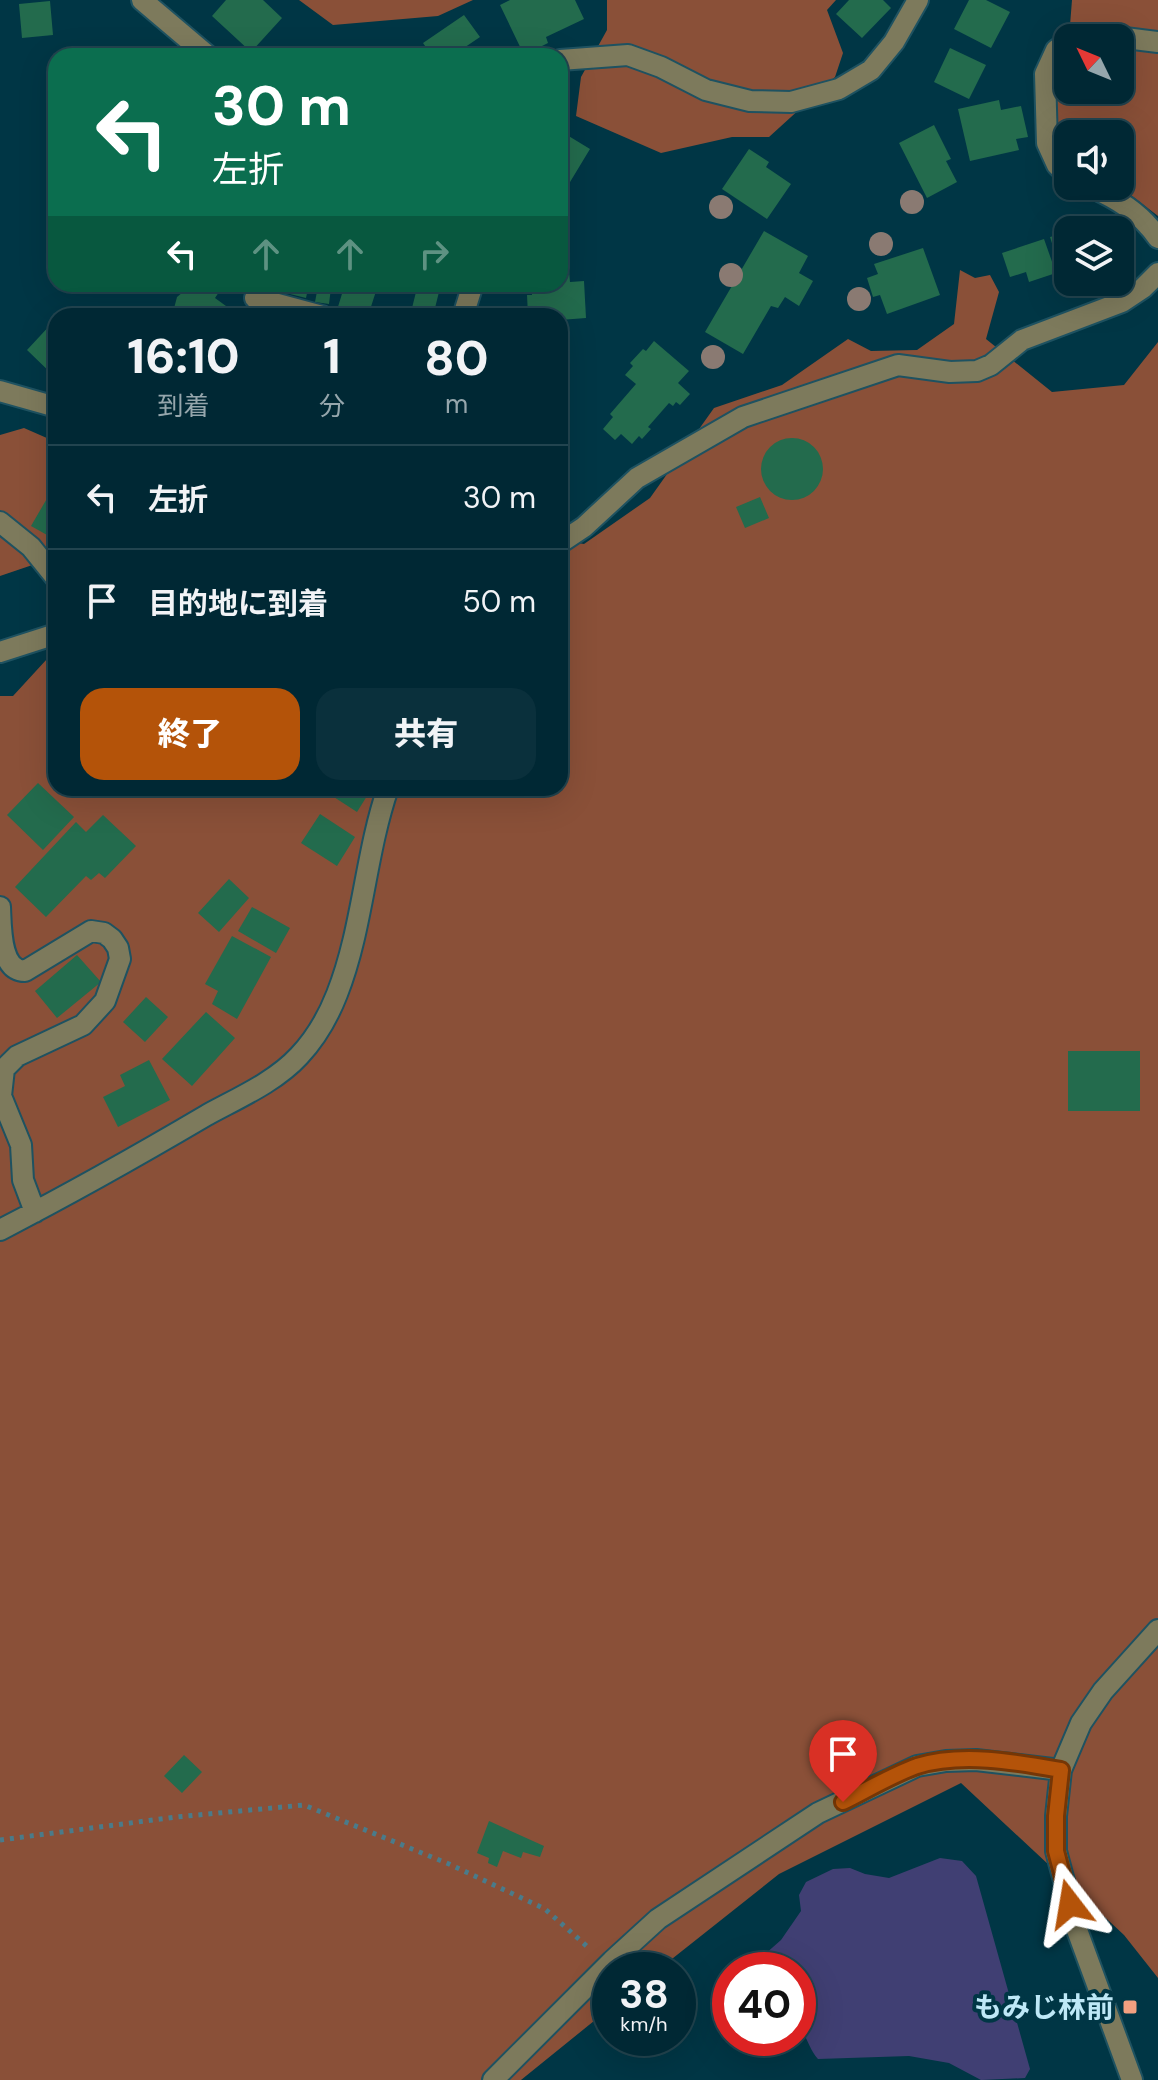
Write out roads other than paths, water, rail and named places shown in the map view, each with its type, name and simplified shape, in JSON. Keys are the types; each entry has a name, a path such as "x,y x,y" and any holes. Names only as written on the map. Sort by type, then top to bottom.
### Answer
{"street":[{"path":"142,0 199,48"},
{"path":"568,59 628,55 661,67 706,90 750,101 791,102 839,89 871,70 894,42 918,0"},
{"path":"1134,39 1158,42"},
{"path":"1054,54 1045,74 1047,143 1054,158"},
{"path":"1118,200 1128,205 1158,238"},
{"path":"568,538 637,478 743,417 898,365 950,372 977,371 991,365 1022,340 1122,302 1158,273"},
{"path":"255,298 292,308"},
{"path":"0,391 48,405"},
{"path":"0,522 31,547 48,568"},
{"path":"0,652 48,637"},
{"path":"0,1230 279,1073 299,1056 319,1032 337,995 357,930 369,858 386,796"},
{"path":"0,907 3,956 8,965 16,970 25,971 91,931 104,933 112,939 120,959 105,1001 83,1025 17,1056 4,1069 1,1096 21,1145 23,1180 35,1212"},
{"path":"1132,2080 1077,1930 1056,1851 1056,1816 1061,1770 1081,1723 1103,1691 1158,1630"},
{"path":"493,2080 658,1919 818,1813 917,1766 976,1760 1061,1770"}],"place":[{"name":"もみじ林前","path":"1130,2007"}]}
